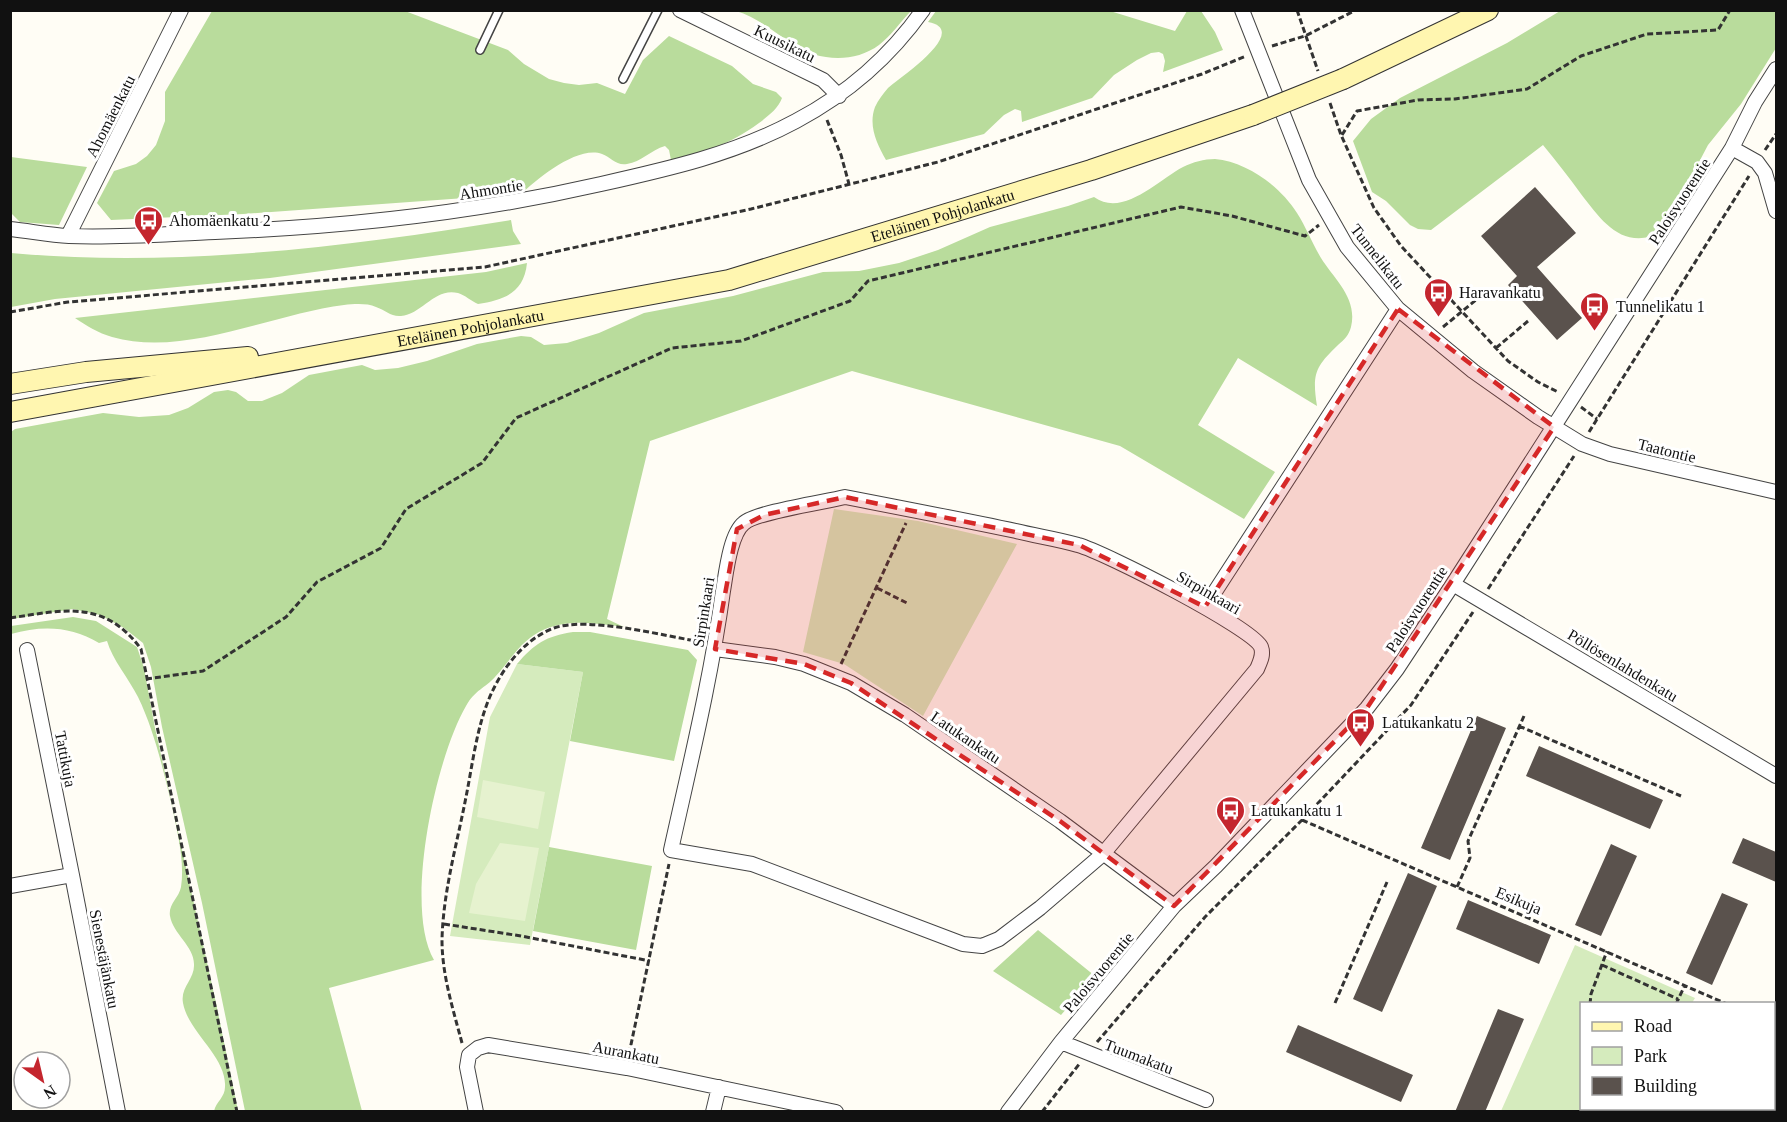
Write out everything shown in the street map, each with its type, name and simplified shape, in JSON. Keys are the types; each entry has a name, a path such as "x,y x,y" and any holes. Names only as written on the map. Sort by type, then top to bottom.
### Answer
{"main road":[{"name":"Eteläinen Pohjolankatu","path":"10,412 729,280 1091,170 1253,115 1343,79 1488,10"},
{"name":"Eteläinen Pohjolankatu","path":"10,384 86,372 373,345"}],"street":[{"name":"Ahomäenkatu","path":"68,236 181,10"},
{"name":"Kuusikatu","path":"680,10 823,80 839,96"},
{"name":"Ahmontie","path":"10,229 68,236 134,236 402,219 540,198 689,164 766,136 839,96 870,71 895,46 923,10"},
{"name":"Tunnelikatu","path":"1242,10 1309,180 1347,248 1398,309 1473,371 1554,427"},
{"name":"Paloisvuorentie","path":"1008,1112 1061,1042 1174,906 1249,832 1367,708 1397,669 1732,148 1755,102 1776,69"},
{"path":"1732,148 1757,162 1761,167 1765,173 1776,211"},
{"path":"1205,607 1398,309"},
{"name":"Taatontie","path":"1554,427 1582,444 1610,453 1776,492"},
{"name":"Sirpinkaari","path":"845,497 1079,545 1107,555 1205,607 1261,645 1263,654 1257,669 1103,854 1040,908 999,939 982,946 963,944 752,864 671,850 715,647 729,556 737,529 746,521 845,497"},
{"name":"Pöllösenlahdenkatu","path":"1453,584 1776,776"},
{"name":"Latukankatu","path":"715,647 804,664 851,683 905,715 1060,822 1174,906"},
{"name":"Tattikuja","path":"27,650 72,875"},
{"path":"10,886 72,875"},
{"name":"Sienestäjänkatu","path":"72,875 118,1112"},
{"name":"Tuumakatu","path":"1061,1042 1206,1100"},
{"name":"Aurankatu","path":"470,1055 478,1048 488,1045 627,1068 836,1112"},
{"path":"470,1055 467,1067 476,1112"},
{"path":"713,1112 719,1088"}],"lane":[{"path":"480,50 499,10"},
{"path":"623,78 658,10"}],"path":[{"path":"1297,10 1321,80"},
{"path":"10,312 68,302 485,267 751,209 938,162 1202,74 1258,51 1305,36 1356,10"},
{"path":"1341,135 1357,111 1418,100 1455,99 1527,89 1581,56 1647,34 1718,30 1730,10"},
{"path":"1329,102 1341,135 1374,208 1401,246 1518,369 1559,392"},
{"path":"821,107 841,154 850,184"},
{"path":"146,679 203,671 286,617 317,582 381,548 406,509 482,463 516,418 672,348 741,341 850,301 868,281 1181,207 1232,216 1305,236 1329,216"},
{"path":"1432,337 1488,290"},
{"path":"1497,348 1528,321"},
{"path":"1584,410 1597,419"},
{"path":"836,677 905,526 909,510"},
{"path":"876,588 907,603"},
{"path":"10,618 73,609 99,615 120,627 141,649 237,1112"},
{"path":"470,1055 462,1043 444,966 442,939 447,893 483,713 492,691 513,658 527,644 552,629 573,623 599,625 715,647"},
{"path":"1456,887 1470,858 1468,841 1524,716"},
{"path":"1519,726 1681,796"},
{"name":"Esikuja","path":"1302,820 1723,1002"},
{"path":"627,1068 671,850"},
{"path":"1335,1003 1387,882"},
{"path":"444,924 521,936 650,961"},
{"path":"1590,1002 1607,951"},
{"path":"1602,964 1677,1001 1685,984"}],"highlighted area":[{"path":"1398,309 1554,427 1367,708 1174,906 1060,821 851,683 804,664 715,649 737,529 764,515 845,497 1079,545 1205,607"}],"green space":[{"path":"212,11 405,11 508,50 524,64 549,79 579,85 597,83 625,94 643,60 669,36 732,66 753,84 776,92 782,98 769,115 738,137 696,154 671,160 669,150 665,146 637,161 623,164 602,154 581,154 558,165 521,194 243,214 111,220 97,203 114,171 136,164 156,145 165,121 165,92"},
{"path":"736,11 911,11 879,45 858,55 836,58 802,50 758,21"},
{"path":"936,11 1110,11 1175,31 1187,11 1201,11 1215,32 1223,50 1163,72 1165,61 1163,54 1151,53 1114,75 1092,98 1022,122 1021,111 1015,109 1004,115 984,134 886,160 873,128 875,107 888,88 917,65 937,44 942,34 939,27 928,22"},
{"path":"1560,11 1776,11 1776,48 1741,104 1708,145 1698,164 1696,177 1662,233 1635,238 1624,236 1614,230 1597,214 1543,145 1431,230 1418,229 1410,225 1386,201 1372,192 1353,141 1371,119 1400,98 1507,43"},
{"path":"11,157 87,167 59,225 20,222 11,213"},
{"path":"1215,159 1251,170 1272,185 1290,203 1321,258 1344,290 1351,307 1352,317 1348,335 1324,359 1317,372 1315,386 1317,406 1238,358 1198,425 1275,472 1244,519 1120,446 852,371 650,441 607,619 624,627 570,623 549,628 532,636 495,677 473,696 455,729 435,795 427,832 423,870 422,905 425,936 434,960 329,988 362,1111 245,1111 151,667 143,643 124,628 100,615 73,609 11,619 11,432 15,429 103,413 139,417 169,415 188,408 214,392 228,390 236,392 248,401 262,401 282,393 309,375 362,365 375,370 398,368 477,344 521,336 531,337 544,345 567,343 599,333 644,313 733,296 823,272 859,271 899,263 938,250 990,227 1094,197 1105,202 1117,203 1128,200 1140,195 1183,167 1199,161"},
{"path":"511,220 513,231 521,244 270,278 55,299 11,307 11,253 136,258 261,252 387,239"},
{"path":"527,263 522,282 504,297 478,304 461,294 450,292 435,297 416,311 401,316 369,305 344,305 228,332 169,342 140,342 112,337 75,318 486,272"},
{"path":"834,509 918,521 1017,544 923,716 844,664 803,652"},
{"path":"73,617 96,621 137,647 144,668 238,1111 214,1111 225,1091 224,1076 214,1055 186,1014 183,1003 184,992 194,964 191,951 175,929 170,916 171,908 181,887 180,846 158,750 138,697 107,641 99,643 78,633 45,628 11,634 11,626"},
{"path":"573,632 590,632 688,650 697,660 674,761 570,741 583,672 517,664 541,642"},
{"path":"517,664 583,672 530,945 450,936 490,717"},
{"path":"483,780 545,792 538,829 477,817"},
{"path":"500,843 539,848 525,921 469,913 476,884"},
{"path":"549,847 652,866 636,950 533,931"},
{"path":"1038,930 1095,976 1061,1015 993,971"},
{"path":"1575,945 1695,998 1693,1002 1580,1002 1580,1110 1644,1111 1501,1111"}],"building":[{"path":"1535,187 1576,233 1537,267 1582,318 1557,340 1508,285 1517,276 1481,236"},
{"path":"1477,716 1506,728 1450,860 1421,848"},
{"path":"1539,746 1663,800 1650,829 1526,776"},
{"path":"1743,838 1776,852 1776,882 1732,863"},
{"path":"1611,844 1637,856 1601,936 1575,925"},
{"path":"1408,873 1437,886 1382,1012 1353,999"},
{"path":"1722,893 1748,904 1712,985 1686,973"},
{"path":"1468,900 1551,935 1539,964 1456,929"},
{"path":"1498,1009 1524,1019 1485,1112 1455,1112"},
{"path":"1298,1025 1413,1075 1401,1102 1286,1052"},
{"path":"1775,1034 1776,1035 1775,1070"}],"place":[{"name":"Ahomäenkatu 2","path":"148,246"},
{"name":"Haravankatu","path":"1438,318"},
{"name":"Tunnelikatu 1","path":"1595,332"},
{"name":"Latukankatu 2","path":"1361,748"},
{"name":"Latukankatu 1","path":"1230,836"}]}
